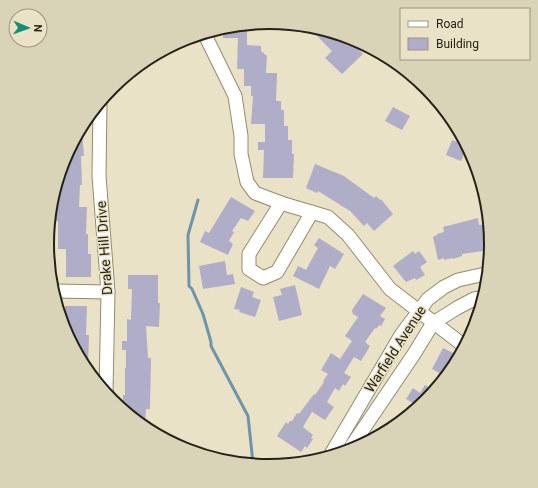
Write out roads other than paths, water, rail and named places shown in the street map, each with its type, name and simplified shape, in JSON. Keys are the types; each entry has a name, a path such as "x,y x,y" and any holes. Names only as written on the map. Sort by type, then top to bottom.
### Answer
{"street":[{"path":"206,38 235,96 241,136 241,154 247,182 255,193 281,203 328,217 348,235 390,289 460,343"},
{"name":"Drake Hill Drive","path":"100,111 99,176 108,292 106,385"},
{"path":"281,203 249,254 249,269 263,278 277,272 312,212"},
{"name":"Warfield Avenue","path":"335,449 400,335 428,299 444,287 458,280 482,275"},
{"path":"59,292 108,292"},
{"name":"Warfield Avenue","path":"354,442 414,354 433,323 457,308 477,298"}],"waterway":[{"path":"198,200 188,235 189,286 192,289 203,314 211,346 248,416 253,459"}]}
